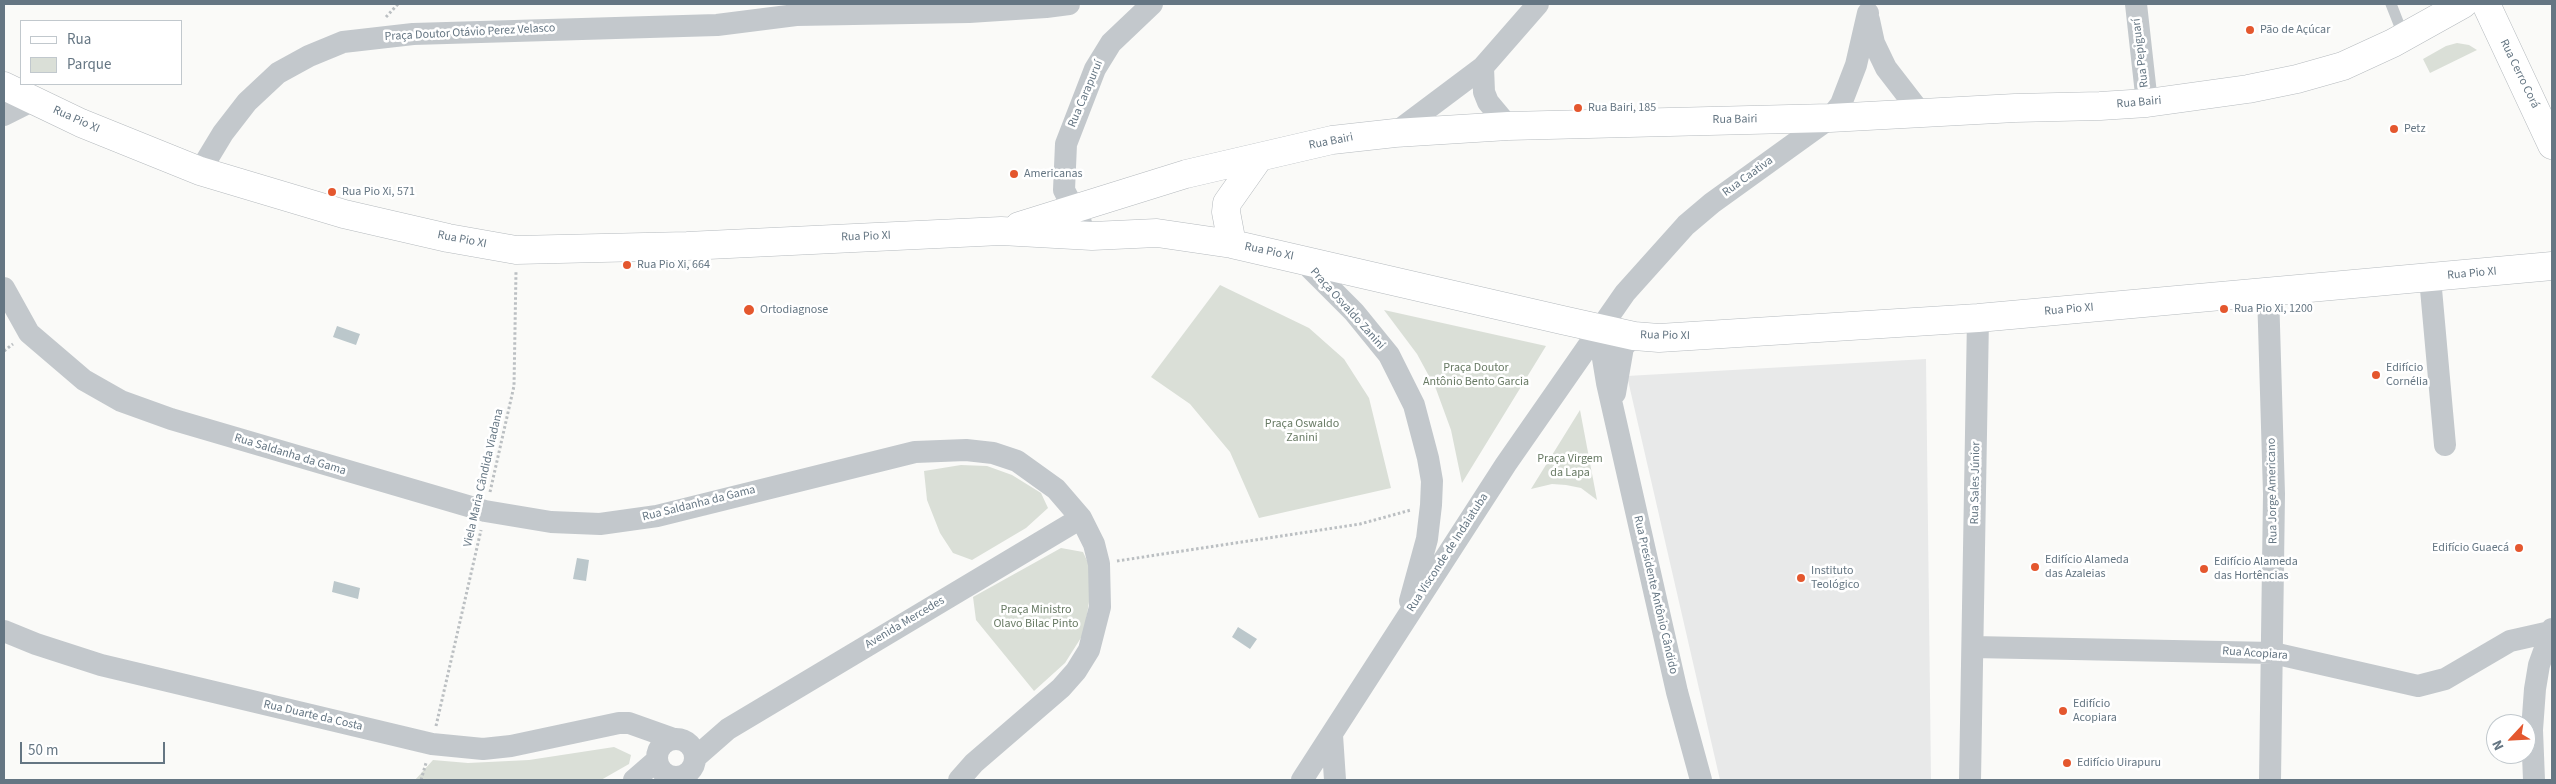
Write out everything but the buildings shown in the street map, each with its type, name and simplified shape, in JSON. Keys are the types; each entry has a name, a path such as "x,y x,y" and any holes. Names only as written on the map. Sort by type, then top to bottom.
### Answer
{"main road":[{"name":"Rua Bairi","path":"1001,231 1186,174 1258,159 1332,140 1395,133 1508,126 1830,118 1920,112 2147,103 2248,89 2297,79 2342,66 2404,37 2434,15 2463,4"},
{"name":"Rua Cerro Corá","path":"2486,4 2552,145"},
{"name":"Rua Pio XI","path":"4,86 81,123 200,171 344,214 448,238 516,250 678,247 1001,231 1092,236 1157,234 1232,244 1634,336 1688,337 1978,318 2552,266"},
{"path":"1232,244 1226,212 1227,203 1258,159"}],"street":[{"name":"Praça Doutor Otávio Perez Velasco","path":"200,171 223,133 246,102 278,73 309,56 343,42 414,34 717,25 803,10 969,12 1046,8 1069,4"},
{"name":"Rua Carapuruí","path":"1092,236 1072,209 1064,190 1066,144 1095,69 1111,43 1152,4"},
{"path":"1395,133 1483,67 1538,4"},
{"name":"Rua Pepiguarí","path":"2136,4 2147,103"},
{"name":"Rua Caativa","path":"1867,8 1874,43 1882,62 1920,112"},
{"name":"Rua Caativa","path":"1598,328 1630,286 1686,225 1712,203 1830,118 1849,88 1862,45 1867,8"},
{"path":"1483,67 1484,92 1488,102 1508,126"},
{"path":"4,115 32,101"},
{"name":"Rua Carapuruí","path":"1066,144 1079,186 1086,195 1100,200"},
{"name":"Praça Osvaldo Zanini","path":"1301,259 1354,312 1389,355 1414,406 1432,481 1431,505 1427,540 1404,619"},
{"path":"2430,278 2445,445"},
{"name":"Rua Saldanha da Gama","path":"4,288 29,333 84,380 121,401 171,419 485,511 551,522 600,524 658,516 915,452 966,450 993,453 1017,461 1056,489 1082,518 1094,544 1099,564 1100,608 1089,650 1076,671 1061,688 974,762 959,780"},
{"name":"Rua Jorge Americano","path":"2268,292 2274,494 2270,780"},
{"name":"Rua Sales Júnior","path":"1970,780 1978,318"},
{"name":"Rua Presidente Antônio Cândido","path":"1598,328 1607,384 1670,663 1701,780"},
{"name":"Rua Visconde de Indaiatuba","path":"1302,780 1404,619 1598,328"},
{"name":"Rua Presidente Antônio Cândido","path":"1613,409 1623,347 1634,336"},
{"name":"Avenida Mercedes","path":"634,780 675,765 728,729 1082,518"},
{"path":"2534,780 2532,740 2536,689 2539,665 2551,630"},
{"name":"Rua Acopiara","path":"1973,647 2273,653 2418,686 2445,680 2510,641 2551,630"},
{"name":"Rua Duarte da Costa","path":"4,631 36,644 101,665 432,744 483,749 519,744 608,724 629,723 675,765"},
{"path":"1332,735 1335,780"}],"lane":[{"path":"2391,4 2404,37"}],"path":[{"name":"Viela Maria Cândida Viadana","path":"440,707 514,386 516,250"},
{"path":"1099,564 1360,524 1431,505"}],"shaded area":[{"path":"337,326 360,334 356,345 333,337"},
{"name":"Instituto Teológico","path":"1926,359 1931,780 1720,780 1627,376"},
{"path":"577,558 589,560 586,581 573,579"},
{"path":"334,581 360,588 358,599 332,592"},
{"path":"1238,627 1257,639 1250,649 1232,637"}],"green space":[{"path":"2457,43 2469,45 2477,50 2430,73 2423,59 2446,46"},
{"name":"Praça Oswaldo Zanini","path":"1220,285 1309,328 1344,359 1369,398 1391,488 1259,518 1230,452 1190,404 1151,377"},
{"name":"Praça Doutor Antônio Bento Garcia","path":"1384,310 1546,346 1462,483 1451,430 1436,389 1417,354"},
{"name":"Praça Virgem da Lapa","path":"1580,410 1597,500 1581,488 1566,485 1552,484 1531,489"},
{"path":"961,465 987,466 1012,475 1041,493 1048,508 1026,528 972,560 953,553 940,533 927,500 924,471"},
{"name":"Praça Ministro Olavo Bilac Pinto","path":"1061,548 1083,552 1091,569 1089,602 1084,633 1065,663 1034,691 976,620 973,597"},
{"path":"614,747 631,755 629,764 601,780 415,780 433,760 468,763 529,760"}],"place":[{"name":"Pão de Açúcar","path":"2250,30"},
{"name":"Rua Bairi, 185","path":"1578,108"},
{"name":"Petz","path":"2394,129"},
{"name":"Americanas","path":"1014,174"},
{"name":"Rua Pio Xi, 571","path":"332,192"},
{"name":"Rua Pio Xi, 664","path":"627,265"},
{"name":"Rua Pio Xi, 1200","path":"2224,309"},
{"name":"Ortodiagnose","path":"749,310"},
{"name":"Edifício Cornélia","path":"2376,375"},
{"name":"Edifício Guaecá","path":"2519,548"},
{"name":"Edifício Alameda das Azaleias","path":"2035,567"},
{"name":"Edifício Alameda das Hortências","path":"2204,569"},
{"name":"Instituto Teológico","path":"1801,578"},
{"name":"Edifício Acopiara","path":"2063,711"},
{"name":"Edifício Uirapuru","path":"2067,763"}]}
